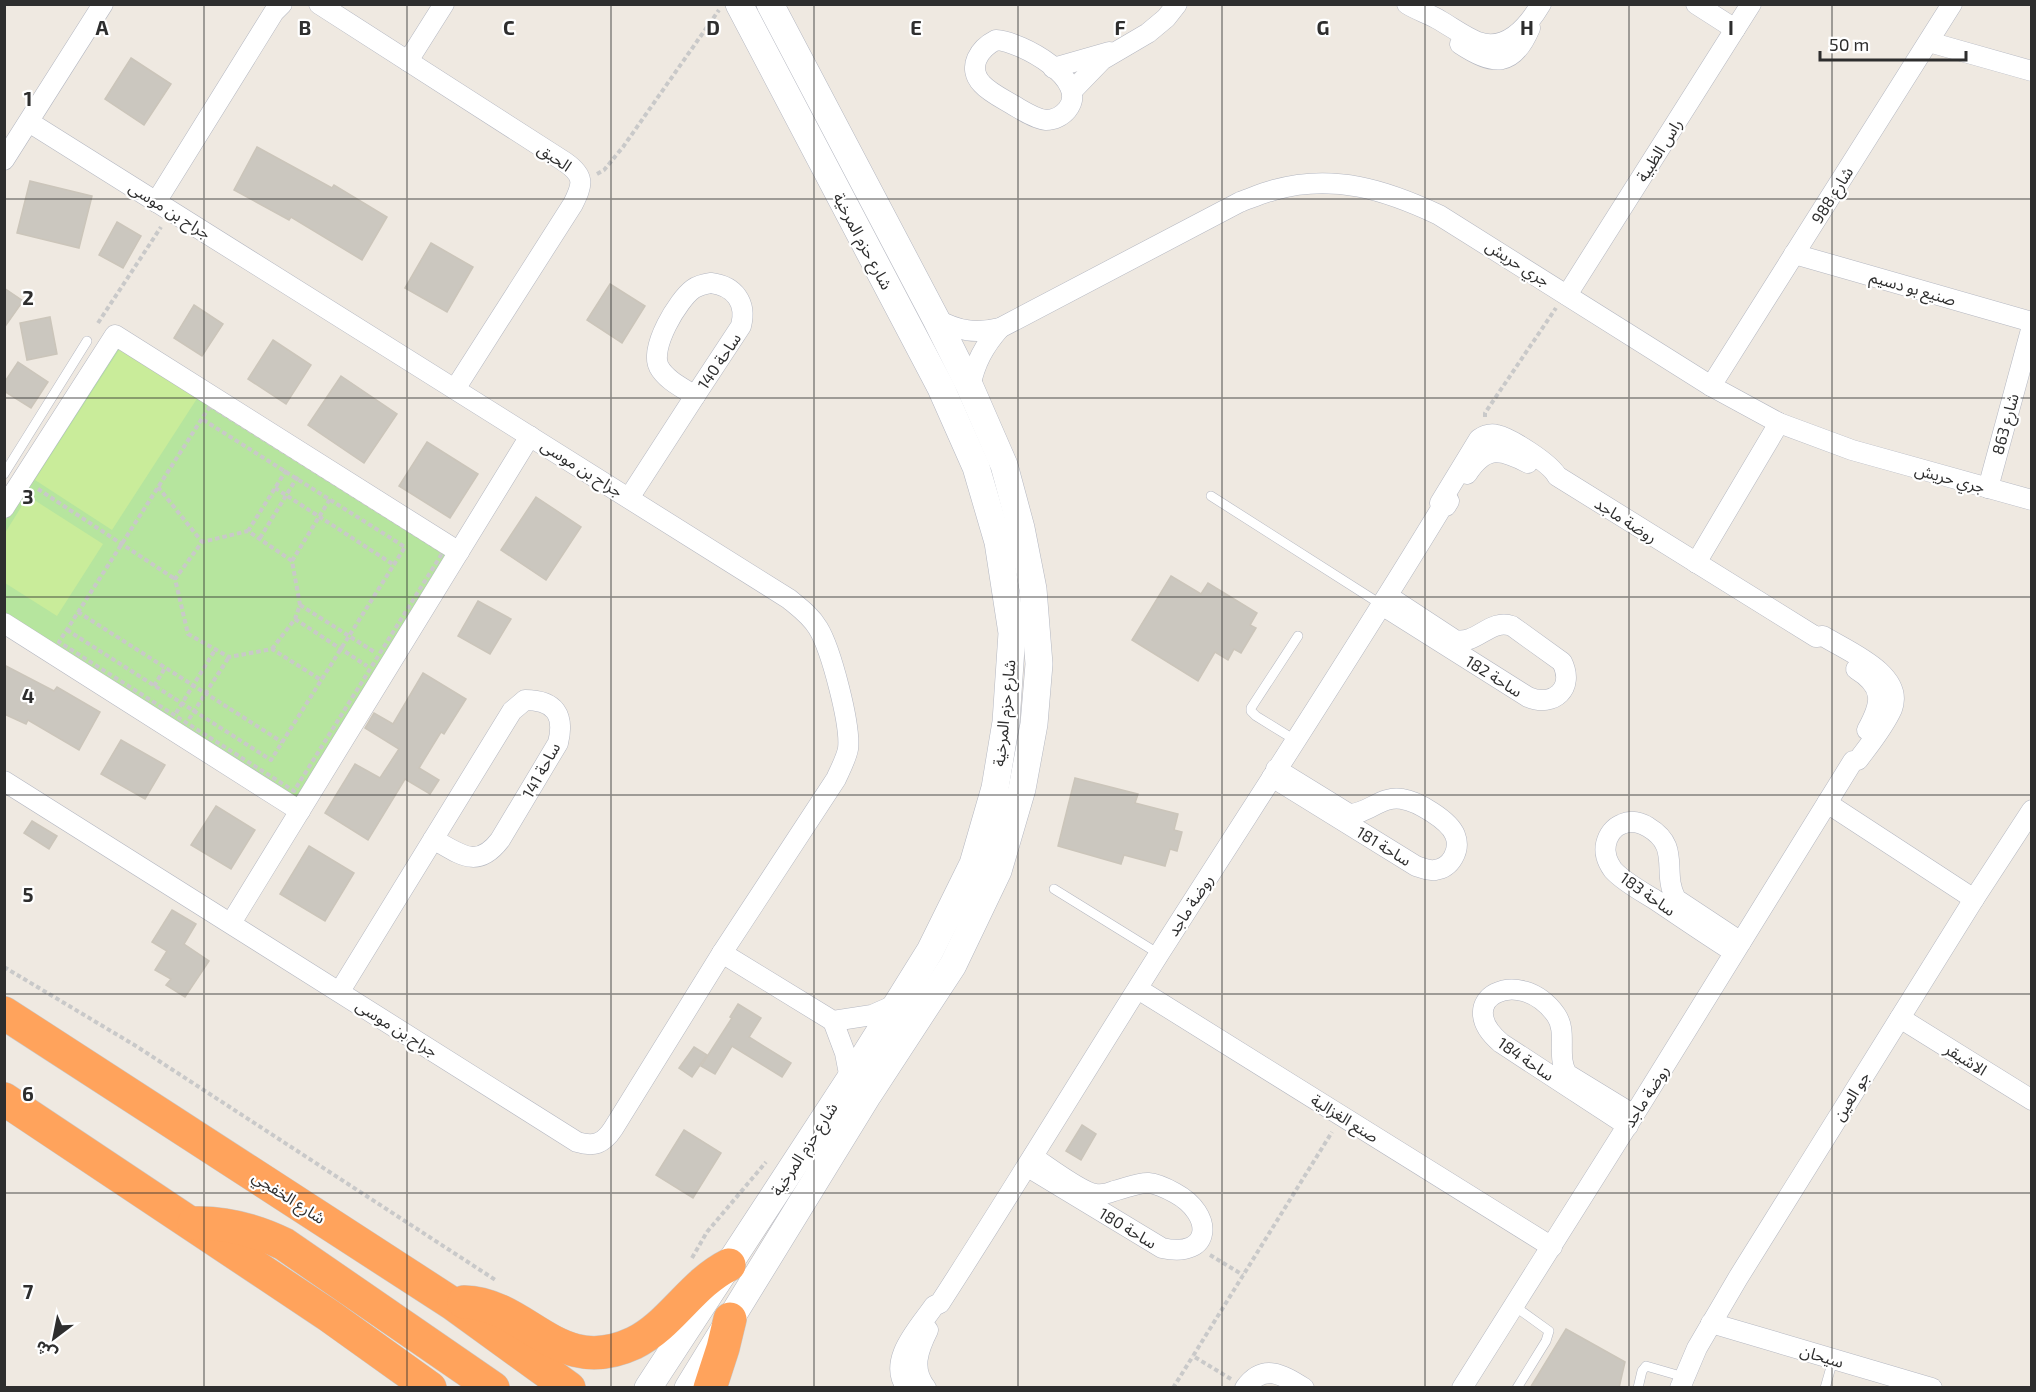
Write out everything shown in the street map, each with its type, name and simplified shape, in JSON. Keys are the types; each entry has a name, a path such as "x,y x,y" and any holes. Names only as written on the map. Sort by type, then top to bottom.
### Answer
{"highway":[{"name":"شارع الخفجي","path":"4,1013 453,1304 569,1388"},
{"path":"4,1099 193,1223 430,1388"},
{"path":"193,1223 231,1225 284,1244 493,1388"},
{"path":"453,1304 464,1302 488,1305 557,1345 586,1352 615,1351 649,1334 700,1283 729,1265"},
{"path":"710,1388 730,1319"}],"street":[{"path":"4,160 103,4"},
{"path":"163,206 268,22 282,4"},
{"name":"الحبق","path":"319,4 565,162 574,168 579,176 581,184 573,204 455,389"},
{"path":"408,61 444,4"},
{"name":"شارع حزم المرخية","path":"688,1388 868,1095 953,965 998,871 1022,789 1034,724 1039,664 1033,589 1021,528 1004,465 970,387 936,319 770,4"},
{"path":"1072,92 1092,69 1114,51 1148,33 1166,18 1177,4"},
{"path":"1696,4 1735,29"},
{"name":"راس الظبية","path":"1567,295 1751,4"},
{"name":"شارع 988","path":"1711,386 1952,4"},
{"path":"1412,8 1434,17 1472,40 1487,44 1503,43 1537,11"},
{"name":"شارع حزم المرخية","path":"648,1388 850,1079 930,951 973,864 996,789 1006,722 1012,633 998,542 976,467 941,388 727,12"},
{"path":"996,40 1007,40 1053,68 1070,84 1072,100 1063,115 1046,120 1006,101 982,84 976,74 975,63 979,52 986,44 996,40"},
{"path":"1929,42 2031,71"},
{"path":"1053,68 1114,51"},
{"name":"جراح بن موسى","path":"4,781 577,1142 588,1145 598,1144 613,1129 722,953 836,779 848,749 845,718 831,658 818,627 808,614 789,598 29,122"},
{"name":"جري حريش","path":"936,319 969,332 985,332 1000,328 1240,202 1297,185 1324,183 1366,187 1403,198 1439,215 1711,386 1779,423 1852,450 2031,500"},
{"name":"صنيع بو دسيم","path":"1794,254 2031,324"},
{"name":"ساحة 140","path":"629,498 741,326 744,317 738,297 722,284 700,285 692,290 658,343 656,355 658,366 665,375 695,396"},
{"name":"شارع 863","path":"1988,488 2031,324"},
{"name":"جري حريش","path":"970,387 973,370 980,354 1000,328"},
{"path":"4,508 14,476 115,335 459,552"},
{"path":"1696,563 1779,423"},
{"name":"روضة ماجد","path":"1442,507 1440,503 1474,445 1485,435 1507,438 1555,472 1557,476 1816,637 1818,644 1871,680 1877,689 1879,700 1876,712 1852,756 1853,761 1462,1388"},
{"path":"231,923 530,436"},
{"name":"روضة ماجد","path":"907,1388 899,1374 899,1365 916,1331 939,1303 1030,1162 1294,740 1385,601 1442,507 1446,507 1472,466 1490,452 1510,454 1552,477 1557,476"},
{"name":"ساحة 182","path":"1385,601 1455,640 1463,642 1497,624 1505,623 1512,626 1562,662 1566,670 1566,678 1560,694 1553,699 1536,700 1483,669 1385,601"},
{"path":"4,623 300,812"},
{"path":"1478,636 1477,653 1483,669"},
{"name":"ساحة 141","path":"340,991 433,839 512,711 525,700 538,700 550,706 559,716 562,728 558,743 492,851 485,856 473,858 462,855 433,839"},
{"name":"ساحة 181","path":"1274,773 1349,814 1357,814 1385,800 1395,798 1414,802 1426,808 1454,832 1457,842 1456,852 1452,860 1444,867 1435,870 1416,866 1274,773"},
{"path":"1827,803 1974,899"},
{"path":"1370,809 1371,826 1378,843"},
{"name":"جو العين","path":"1682,1382 1711,1323 2031,810"},
{"name":"ساحة 183","path":"1628,821 1641,823 1661,837 1670,855 1671,889 1676,899 1737,947 1639,890 1613,869 1607,859 1605,847 1609,836 1617,826 1628,821"},
{"path":"1639,890 1657,883 1671,870"},
{"path":"722,953 833,1021 845,1053 850,1079"},
{"name":"صنع الغزالية","path":"1138,988 1552,1247"},
{"name":"ساحة 184","path":"1511,988 1538,998 1558,1017 1561,1027 1563,1068 1567,1074 1631,1120 1534,1064 1490,1034 1484,1024 1482,1013 1488,1000 1497,992 1511,988"},
{"path":"833,1021 872,1015 897,1004"},
{"name":"الاشيقر","path":"1900,1018 2031,1100"},
{"path":"1534,1064 1561,1044"},
{"name":"ساحة 180","path":"1030,1162 1089,1193 1103,1194 1142,1182 1152,1183 1176,1193 1198,1211 1203,1227 1200,1239 1194,1246 1185,1250 1175,1251 1162,1248 1030,1162"},
{"path":"1120,1189 1120,1207 1124,1225"},
{"name":"روضة ماجد","path":"926,1388 920,1379 916,1361 921,1344 939,1308 939,1303"},
{"name":"سيحان","path":"1711,1323 1932,1388"},
{"path":"1245,1387 1257,1375 1267,1372 1285,1377 1304,1388"}],"lane":[{"path":"14,476 87,341"},
{"path":"1211,496 1385,601"},
{"path":"1294,740 1256,716 1251,708 1298,636"},
{"path":"1054,889 1159,954"},
{"path":"1513,1305 1549,1331 1546,1341 1517,1388"},
{"path":"1825,1388 1833,1360"},
{"path":"1638,1388 1642,1371 1646,1366 1682,1382"}],"path":[{"path":"581,184 603,170 623,147 727,12 716,4"},
{"path":"115,335 97,324 163,206"},
{"path":"1485,435 1485,414 1548,319 1567,295"},
{"path":"210,406 293,458 443,552 294,791 59,642 210,406"},
{"path":"67,630 272,760 405,547 202,419"},
{"path":"248,531 293,458"},
{"path":"260,538 304,465"},
{"path":"14,476 176,579 188,634 230,657 272,649 295,619 300,605 292,561 330,499"},
{"path":"159,487 202,542"},
{"path":"275,488 394,565"},
{"path":"176,579 202,542 248,531 292,561"},
{"path":"300,605 379,654"},
{"path":"78,612 282,742"},
{"path":"295,619 370,668"},
{"path":"272,649 321,680"},
{"path":"174,715 215,650"},
{"path":"187,723 230,657"},
{"path":"154,686 165,668"},
{"path":"4,967 146,1053 501,1283"},
{"path":"1173,1388 1342,1116"},
{"path":"689,1262 707,1232 769,1160"},
{"path":"1194,1246 1243,1275"},
{"path":"1193,1356 1245,1387"}],"green space":[{"path":"118,343 450,551 298,799 5,616 4,522"},
{"path":"121,347 198,397 112,530 35,480"},
{"path":"28,496 103,544 57,616 5,583 5,533"}],"building":[{"path":"131,58 171,84 144,125 105,99"},
{"path":"257,147 332,188 334,185 387,217 362,260 291,217 289,220 234,190"},
{"path":"30,181 92,196 79,248 17,233"},
{"path":"117,222 141,236 123,268 99,255"},
{"path":"431,243 473,267 447,312 405,288"},
{"path":"610,284 645,306 622,343 587,320"},
{"path":"4,288 23,301 4,328"},
{"path":"194,305 223,324 202,356 174,338"},
{"path":"50,317 57,354 27,360 20,323"},
{"path":"273,340 311,365 286,404 248,379"},
{"path":"18,362 48,382 31,408 4,391 4,383"},
{"path":"341,376 397,414 364,463 308,425"},
{"path":"427,442 478,474 450,518 399,486"},
{"path":"536,497 581,527 546,580 501,550"},
{"path":"1171,576 1201,594 1208,583 1257,613 1250,625 1256,628 1241,653 1234,649 1228,660 1215,652 1198,681 1132,640"},
{"path":"478,601 511,619 490,654 458,636"},
{"path":"4,665 54,691 57,687 100,712 79,750 28,720 26,724 4,714"},
{"path":"423,673 466,699 444,734 441,732 419,768 439,780 430,794 405,779 368,840 325,813 355,764 380,778 399,749 365,728 374,713 393,724"},
{"path":"121,740 165,765 145,799 101,774"},
{"path":"1075,778 1138,794 1135,803 1178,814 1174,830 1182,832 1177,851 1170,849 1165,866 1124,855 1121,864 1058,846"},
{"path":"216,806 255,830 231,869 191,845"},
{"path":"32,821 57,836 49,849 24,833"},
{"path":"309,846 354,873 325,921 280,894"},
{"path":"172,910 196,924 184,944 209,961 185,997 166,985 171,979 155,970 167,951 152,942"},
{"path":"738,1004 761,1018 749,1037 791,1063 782,1077 732,1046 715,1074 701,1066 732,1018 730,1017"},
{"path":"694,1047 707,1055 692,1077 679,1068"},
{"path":"1082,1125 1096,1134 1081,1160 1066,1151"},
{"path":"684,1130 721,1153 693,1198 656,1175"},
{"path":"1566,1329 1625,1362 1619,1388 1530,1388"}]}
